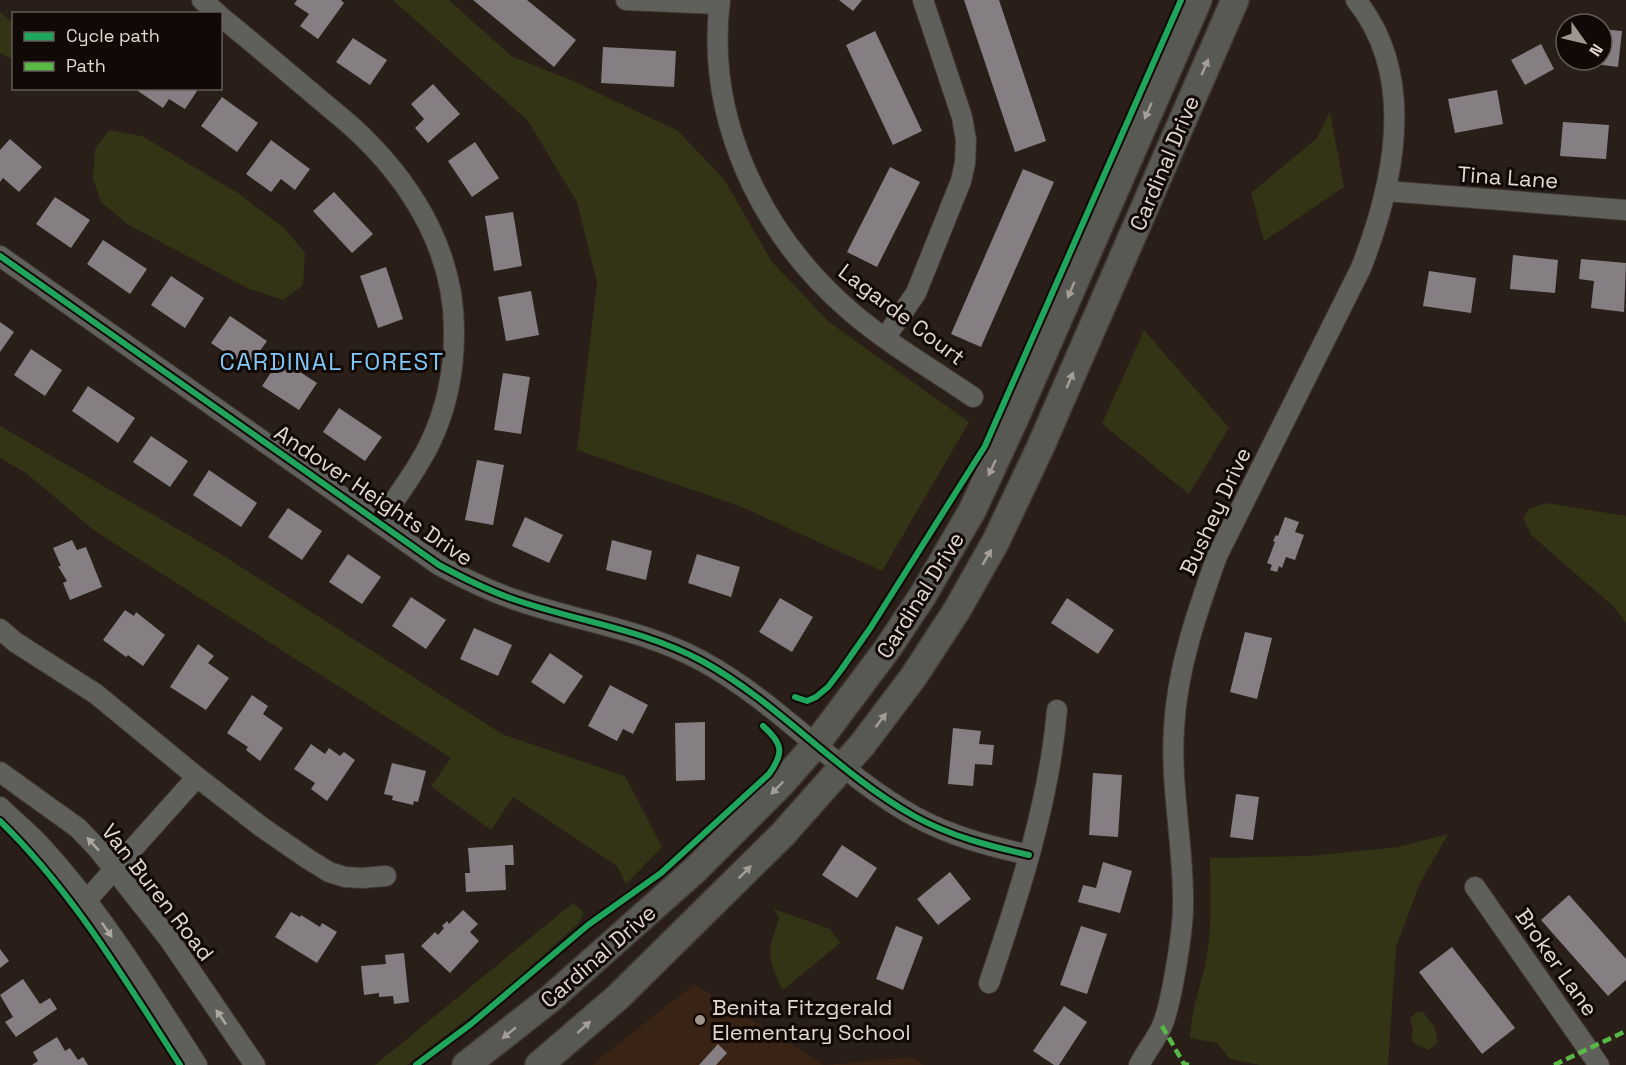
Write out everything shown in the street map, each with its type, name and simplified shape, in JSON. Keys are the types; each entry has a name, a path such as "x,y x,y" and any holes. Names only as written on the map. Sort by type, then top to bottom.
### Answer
{"main road":[{"name":"Cardinal Drive","path":"466,1065 550,999 695,870 782,783 816,744 888,648 923,595 972,511 1020,407 1198,0"},
{"name":"Cardinal Drive","path":"539,1065 618,997 783,834 844,766 914,676 957,610 996,541 1040,448 1235,0"}],"street":[{"path":"202,0 216,12"},
{"path":"626,0 720,2"},
{"path":"885,338 916,293 961,181 965,163 966,140 962,117 923,0"},
{"name":"Bushey Drive","path":"1138,1065 1162,1026 1181,942 1184,904 1174,784 1175,710 1185,657 1199,606 1222,546 1361,268 1376,230 1386,191 1394,138 1394,105 1390,72 1379,36 1369,16 1356,0"},
{"name":"Lagarde Court","path":"720,2 718,39 721,80 728,120 740,159 756,196 793,252 820,283 851,312 885,338 973,397"},
{"path":"222,18 362,135 413,196 426,218 440,251 450,286 454,315 454,355 450,388 430,444 379,523"},
{"name":"Tina Lane","path":"1386,191 1626,210"},
{"name":"Andover Heights Drive","path":"0,256 439,565 475,585 514,600 642,636 701,660 737,682 897,805 949,833 986,846 1029,855"},
{"path":"0,630 96,694 263,828 329,872 353,878 386,876"},
{"path":"989,983 1029,855 1052,758 1057,710"},
{"name":"Van Buren Road","path":"0,772 78,828 169,939 255,1065"},
{"path":"86,901 197,777"},
{"path":"0,807 40,844 86,901 144,982 197,1065"},
{"name":"Broker Lane","path":"1475,887 1599,1065"}],"shaded area":[{"path":"393,0 449,0 511,56 573,81 678,131 724,179 772,262 829,322 969,422 882,571 742,507 577,450 597,283 577,202 528,121"},
{"path":"0,12 12,23 12,59 0,53"},
{"path":"1330,112 1344,187 1264,241 1251,193 1317,138"},
{"path":"109,130 142,136 238,193 284,228 305,253 303,285 283,300 249,289 127,224 101,202 93,178 95,149"},
{"path":"1144,330 1229,428 1189,494 1102,424"},
{"path":"0,426 224,556 502,734 625,776 662,847 626,884 617,866 513,797 491,830 431,786 451,758 95,531 26,473 0,458"},
{"path":"1546,503 1626,516 1626,623 1613,606 1531,535 1523,518 1529,509"},
{"path":"1448,834 1420,883 1396,947 1388,1065 1260,1065 1230,1059 1217,1043 1190,1038 1193,1013 1208,951 1210,858 1310,856 1398,847"},
{"path":"573,903 584,912 579,923 504,991 407,1065 375,1065"},
{"path":"774,909 830,929 840,943 783,990 770,954 779,919"},
{"name":"Benita Fitzgerald Elementary School","path":"694,984 824,1065 592,1065"},
{"path":"1416,1012 1423,1012 1435,1028 1438,1042 1429,1050 1411,1040 1413,1030 1410,1019"},
{"path":"913,1057 923,1065 824,1065"}],"building":[{"path":"297,0 341,0 344,3 318,39 300,26 309,14 294,4"},
{"path":"473,0 527,0 576,40 554,67"},
{"path":"839,0 862,0 853,11"},
{"path":"964,0 999,0 1046,141 1015,152"},
{"path":"1614,30 1622,31 1618,67 1614,66"},
{"path":"875,31 922,131 893,145 846,45"},
{"path":"353,38 387,60 370,85 336,62"},
{"path":"1541,44 1554,69 1525,85 1511,60"},
{"path":"603,47 676,51 674,87 601,83"},
{"path":"433,84 460,114 428,143 415,128 424,119 411,104"},
{"path":"198,90 185,109 169,99 163,108 138,91"},
{"path":"1497,90 1503,124 1455,133 1448,99"},
{"path":"222,97 258,123 237,152 201,126"},
{"path":"1563,122 1609,125 1606,159 1560,156"},
{"path":"10,139 42,167 19,192 3,178 0,182 0,150"},
{"path":"271,140 310,169 295,190 281,179 271,192 246,174"},
{"path":"475,142 499,178 472,197 448,161"},
{"path":"890,167 920,182 877,267 847,252"},
{"path":"1023,169 1054,182 981,347 951,334"},
{"path":"334,192 373,234 352,253 313,211"},
{"path":"55,197 90,220 71,248 36,224"},
{"path":"513,212 522,266 494,271 485,216"},
{"path":"103,240 147,269 130,294 87,264"},
{"path":"1513,255 1558,260 1555,293 1510,289"},
{"path":"1581,259 1626,263 1624,312 1591,308 1594,281 1579,279"},
{"path":"386,267 403,319 378,328 360,276"},
{"path":"1429,271 1476,278 1471,313 1423,306"},
{"path":"171,276 204,298 185,328 151,305"},
{"path":"531,291 539,335 506,341 498,297"},
{"path":"230,316 267,341 248,368 211,343"},
{"path":"0,322 14,332 0,352"},
{"path":"31,349 62,370 45,396 14,375"},
{"path":"280,359 317,383 299,410 262,386"},
{"path":"503,373 530,377 521,434 494,430"},
{"path":"88,386 135,418 118,443 72,411"},
{"path":"339,408 382,437 365,461 323,432"},
{"path":"151,436 188,461 170,487 133,462"},
{"path":"477,460 504,465 493,525 465,520"},
{"path":"209,470 257,503 241,527 193,495"},
{"path":"288,508 322,531 302,560 268,537"},
{"path":"525,517 563,535 549,563 512,546"},
{"path":"1285,517 1299,522 1295,532 1304,535 1295,560 1286,557 1282,568 1279,566 1277,572 1270,570 1272,565 1267,563 1275,542 1273,541 1276,535 1278,536"},
{"path":"72,540 77,550 86,547 102,587 70,600 63,583 67,581 58,566 61,566 53,548"},
{"path":"612,540 652,551 646,580 606,570"},
{"path":"348,554 381,577 362,604 329,582"},
{"path":"697,554 740,567 731,597 688,583"},
{"path":"411,597 446,620 426,649 392,626"},
{"path":"780,598 813,617 792,652 759,632"},
{"path":"1067,598 1114,630 1098,654 1051,623"},
{"path":"125,610 134,616 136,612 165,635 143,666 103,640"},
{"path":"474,628 512,645 498,676 460,659"},
{"path":"1245,632 1272,638 1257,699 1230,692"},
{"path":"198,644 214,656 208,663 229,678 206,710 170,687"},
{"path":"550,653 583,676 564,704 531,682"},
{"path":"610,685 648,705 633,734 623,729 617,741 588,726"},
{"path":"252,695 268,706 263,714 283,728 260,761 246,750 248,747 227,733"},
{"path":"705,722 705,780 676,781 675,723"},
{"path":"953,728 981,731 979,744 994,745 992,765 975,764 973,786 948,784"},
{"path":"311,744 325,754 329,748 340,756 344,752 355,760 327,801 311,789 315,783 294,769"},
{"path":"392,763 426,771 418,802 414,801 413,805 392,800 393,796 384,794"},
{"path":"1093,773 1122,775 1118,837 1089,835"},
{"path":"1236,794 1259,797 1253,840 1230,837"},
{"path":"513,845 514,865 505,865 506,890 466,892 465,873 470,873 468,848"},
{"path":"842,845 877,868 857,898 822,875"},
{"path":"1103,862 1132,871 1120,913 1078,902 1083,885 1096,888"},
{"path":"950,872 971,899 938,925 917,899"},
{"path":"1569,895 1626,959 1626,980 1608,996 1541,920"},
{"path":"463,910 478,924 470,932 479,941 450,973 421,946 435,932 438,935 447,921 449,924"},
{"path":"291,912 300,917 301,915 320,927 322,923 337,932 317,963 275,937"},
{"path":"896,926 923,937 903,990 876,979"},
{"path":"1081,926 1107,934 1087,994 1060,985"},
{"path":"1452,947 1515,1028 1482,1054 1419,972"},
{"path":"0,949 9,961 0,968"},
{"path":"404,953 409,1002 394,1004 393,996 379,997 379,993 364,995 361,966 386,964 385,955"},
{"path":"23,979 40,1004 50,998 57,1009 16,1037 5,1022 13,1017 0,995"},
{"path":"1064,1006 1087,1022 1059,1065 1054,1065 1033,1051"},
{"path":"57,1037 65,1051 70,1048 78,1060 83,1057 88,1065 32,1065 38,1061 33,1052"},
{"path":"718,1044 727,1053 716,1065 699,1065"}],"marked path":[{"path":"1162,1026 1184,1064 1189,1065"},
{"path":"1554,1065 1626,1031"}],"cycle path":[{"path":"795,697 807,701 816,697 828,687 841,670 871,627 985,446 1181,0"},
{"path":"0,256 439,565 475,584 503,595 537,607 633,633 702,661 757,697 859,780 914,816 970,840 1029,855"},
{"path":"416,1065 471,1024 588,925 661,873 769,774 777,760 779,748 774,738 763,726"},
{"path":"0,821 26,848 75,907 180,1065"}],"place":[{"name":"Benita Fitzgerald Elementary School","path":"700,1020"}],"district":[{"name":"CARDINAL FOREST","path":"332,362"}]}
